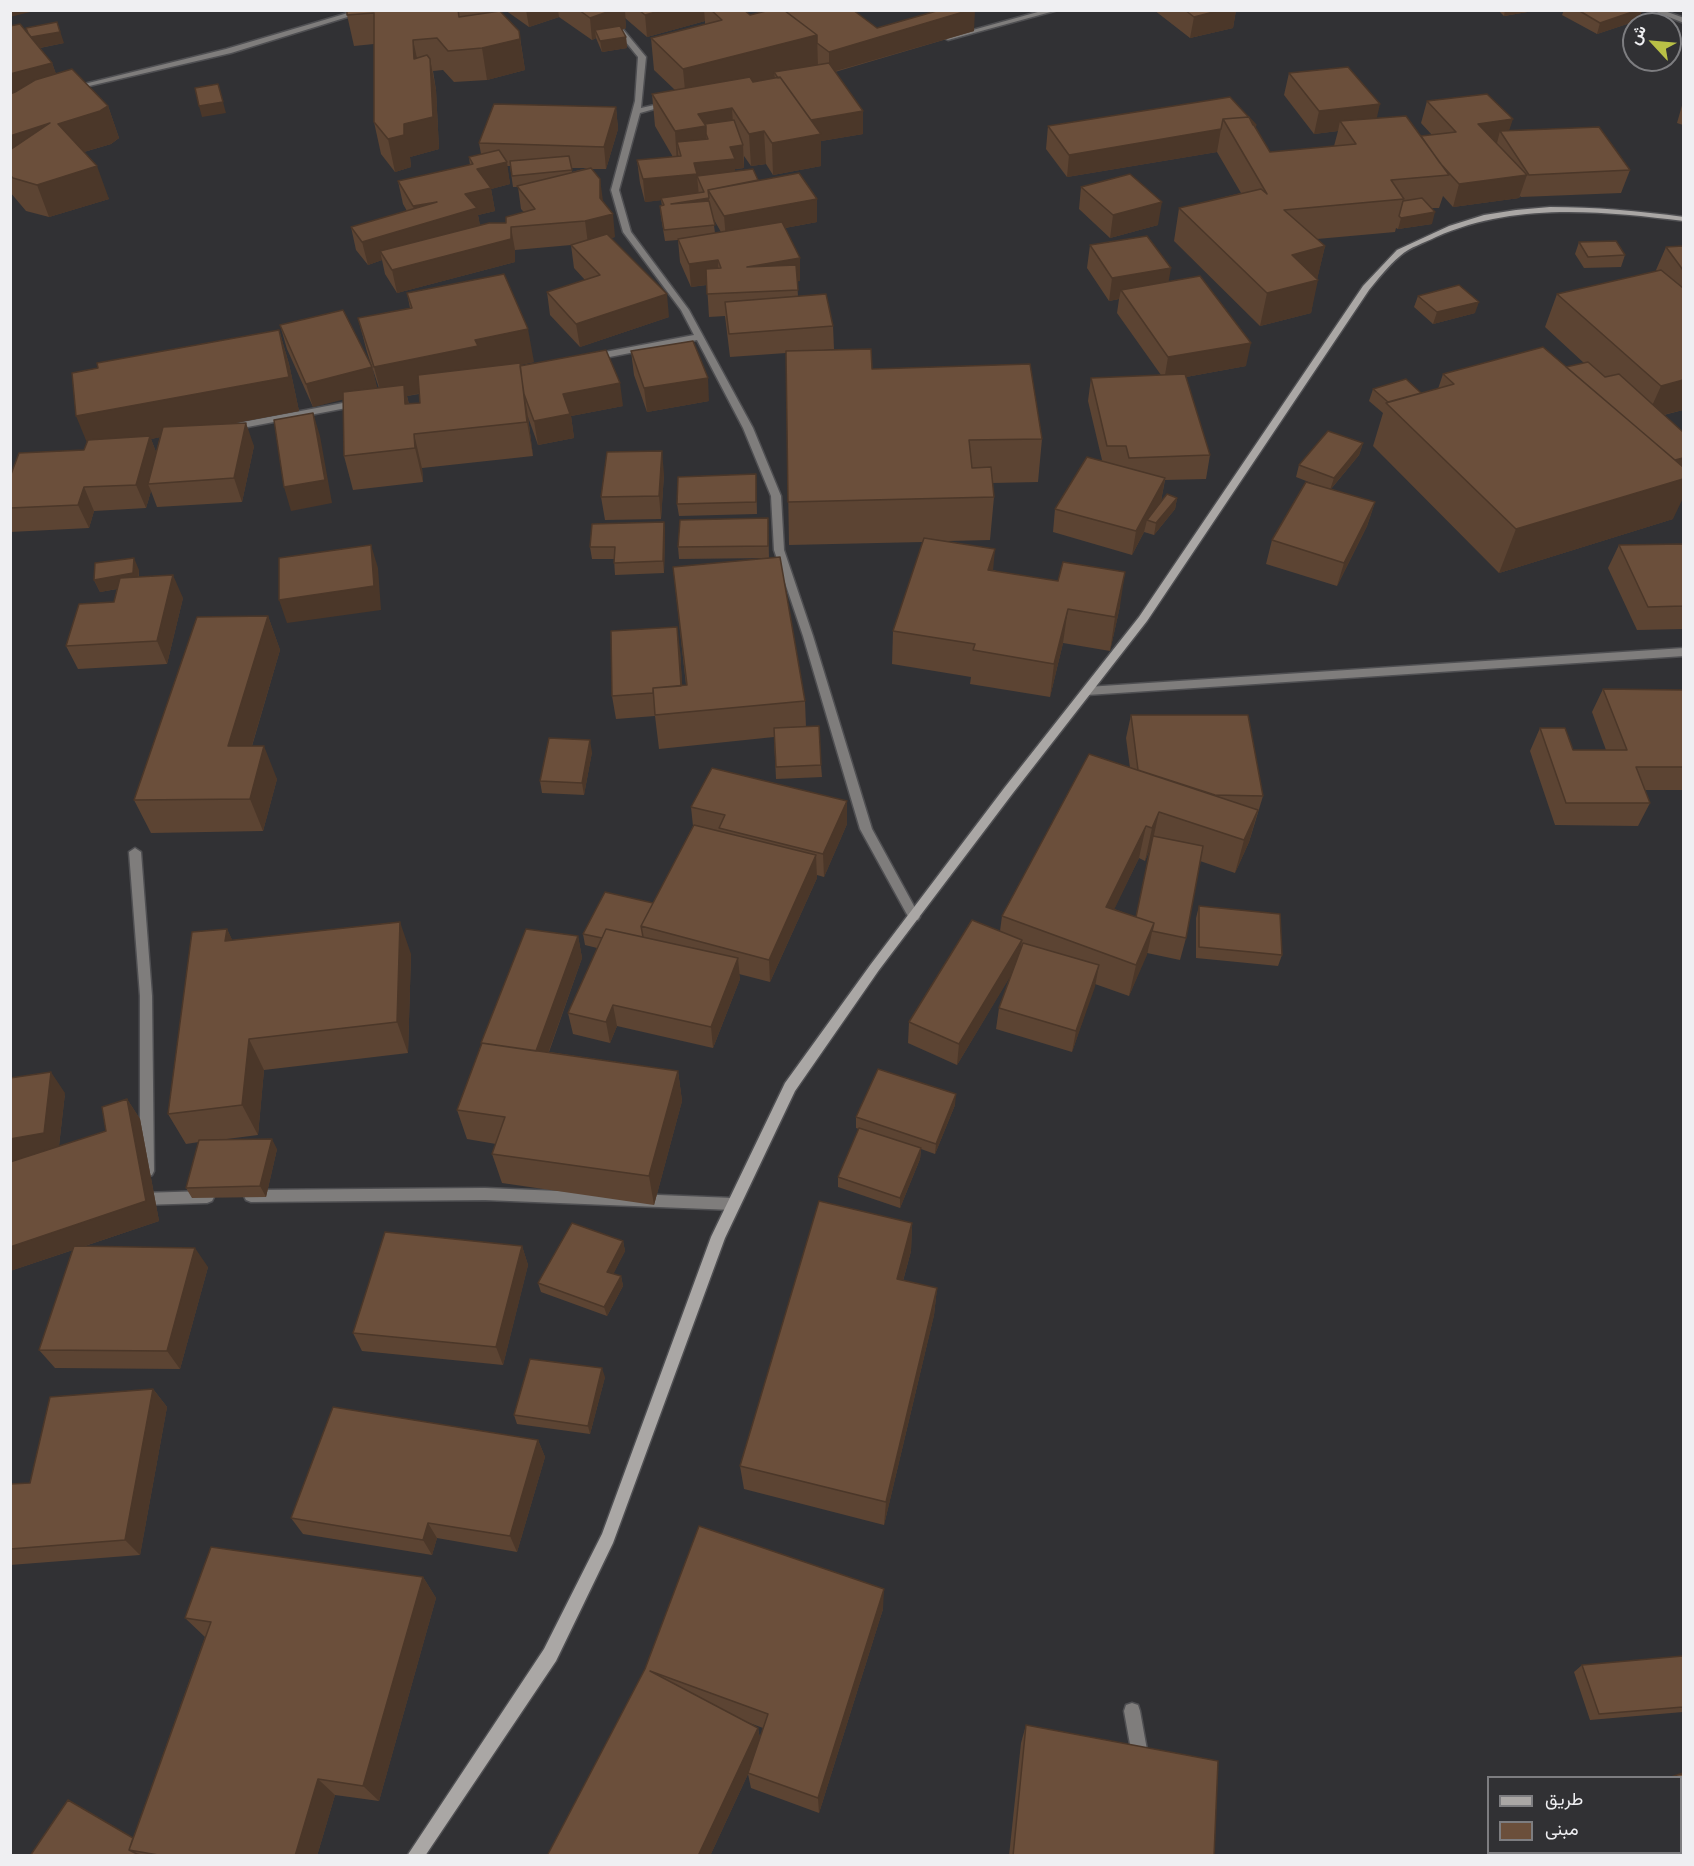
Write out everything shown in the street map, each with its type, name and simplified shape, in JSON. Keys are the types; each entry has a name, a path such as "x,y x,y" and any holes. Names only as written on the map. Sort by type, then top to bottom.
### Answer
{"main road":[{"path":"415,1856 550,1655 608,1538 714,1248 790,1087 914,916 1143,619 1366,288 1398,253 1446,228 1497,214 1557,208 1635,212 1683,219"}],"street":[{"path":"64,90 228,51 368,10"},
{"path":"603,10 642,57 637,111 615,190 627,232 685,310 748,428 776,496 779,550 808,636 866,829 914,916"},
{"path":"934,41 1055,10"},
{"path":"1654,10 1683,21"},
{"path":"637,111 671,103"},
{"path":"584,359 699,337"},
{"path":"225,429 375,399"},
{"path":"1087,691 1683,651"},
{"path":"135,852 146,996 147,1197"},
{"path":"240,1196 486,1194 733,1204"},
{"path":"124,1203 147,1197 217,1197"},
{"path":"1132,1712 1144,1778"}],"building":[{"path":"347,10 458,10 459,17 500,11 519,31 520,39 482,48 448,51 437,38 413,40 414,59 427,55 430,59 433,117 404,124 404,135 388,139 374,122 374,13 347,15"},
{"path":"579,10 613,10 590,18"},
{"path":"639,10 663,10 645,15"},
{"path":"711,10 744,10 750,15 770,10 784,10 817,35 683,69 651,38 722,20"},
{"path":"853,10 877,28 940,10 970,10 829,52 817,43 817,35 785,11"},
{"path":"1185,10 1221,10 1194,17"},
{"path":"1578,10 1638,10 1622,12 1622,15 1600,23"},
{"path":"57,22 60,32 31,37 26,28"},
{"path":"20,24 52,63 10,74 10,26"},
{"path":"620,26 626,37 600,41 595,30"},
{"path":"829,63 863,111 811,120 774,72"},
{"path":"1348,67 1380,104 1319,111 1289,73"},
{"path":"72,69 108,106 100,111 58,124 97,166 37,185 13,178 10,175 10,150 50,123 10,136 10,94 35,80"},
{"path":"750,77 753,82 780,77 821,134 772,143 764,131 749,134 732,108 698,114 706,126 675,131 652,94"},
{"path":"218,84 223,102 199,106 195,88"},
{"path":"1487,94 1513,119 1478,124 1527,175 1459,184 1440,163 1421,136 1456,132 1427,101"},
{"path":"1230,97 1249,117 1223,119 1221,129 1069,155 1048,126"},
{"path":"494,104 616,107 604,147 479,143"},
{"path":"1406,116 1449,175 1391,180 1404,199 1284,210 1325,246 1292,255 1318,280 1267,293 1179,208 1261,189 1267,194 1223,119 1249,117 1270,152 1356,144 1340,121"},
{"path":"734,120 743,145 730,147 735,159 694,163 697,174 643,179 637,160 681,156 677,142 708,139 705,124"},
{"path":"1599,127 1630,170 1529,175 1500,131"},
{"path":"499,150 507,162 477,169 491,188 465,194 477,208 362,242 351,227 437,202 413,206 398,181 473,164 469,157"},
{"path":"569,156 572,170 512,176 510,161"},
{"path":"591,168 600,179 600,198 613,214 585,221 511,227 511,239 392,270 380,251 489,223 506,223 506,217 535,209 517,186"},
{"path":"753,169 758,180 708,190 709,198 671,204 709,201 715,225 664,230 660,206 664,205 661,198 704,192 697,176"},
{"path":"799,173 817,199 724,216 708,190"},
{"path":"1130,174 1162,202 1113,215 1081,187"},
{"path":"1422,198 1435,212 1401,218 1399,216 1403,201"},
{"path":"782,222 800,258 747,267 796,265 798,290 707,294 706,269 721,268 718,260 689,264 678,239"},
{"path":"607,234 667,294 576,324 547,292 600,275 571,245"},
{"path":"1147,236 1171,268 1112,278 1090,245"},
{"path":"1616,241 1625,255 1588,257 1579,242"},
{"path":"1683,246 1683,270 1666,247"},
{"path":"1661,270 1683,288 1683,380 1661,386 1557,294"},
{"path":"504,274 528,329 475,340 478,346 374,367 358,318 412,308 407,293"},
{"path":"1200,276 1251,343 1168,357 1121,290"},
{"path":"1459,285 1479,302 1437,312 1418,296"},
{"path":"826,294 833,326 729,334 725,302"},
{"path":"343,310 372,367 306,384 280,325"},
{"path":"279,330 289,377 76,416 72,373 98,368 97,363"},
{"path":"693,341 708,378 644,388 631,351"},
{"path":"1543,347 1683,467 1683,479 1516,529 1386,403 1454,384 1443,374"},
{"path":"871,349 872,369 1030,364 1042,439 969,440 972,468 991,467 994,497 788,502 786,351"},
{"path":"606,350 620,383 563,394 570,414 534,421 524,394 520,366"},
{"path":"1588,362 1605,377 1619,374 1683,432 1683,458 1675,460 1566,367"},
{"path":"520,363 527,422 414,434 415,448 344,456 343,392 404,385 405,404 420,403 418,375"},
{"path":"1185,374 1210,455 1129,458 1126,446 1107,446 1091,378"},
{"path":"1406,379 1421,393 1388,402 1373,389"},
{"path":"313,413 325,480 284,487 274,420"},
{"path":"246,423 234,478 148,484 163,427"},
{"path":"1328,431 1363,443 1334,478 1299,465"},
{"path":"150,436 136,485 84,487 78,505 10,508 10,477 19,453 84,450 88,440"},
{"path":"662,451 659,496 601,497 607,452"},
{"path":"1087,457 1165,478 1136,531 1055,509"},
{"path":"756,474 756,502 677,504 678,477"},
{"path":"1306,482 1375,502 1344,563 1272,540"},
{"path":"1167,494 1177,498 1156,523 1147,520"},
{"path":"768,518 768,546 678,547 680,520"},
{"path":"664,522 663,561 614,563 615,547 590,547 592,524"},
{"path":"924,538 995,549 988,570 1058,581 1063,562 1125,572 1115,617 1068,609 1054,664 973,650 975,644 893,631"},
{"path":"1683,544 1683,606 1648,607 1619,545"},
{"path":"371,545 374,586 279,600 279,558"},
{"path":"780,557 805,701 655,715 653,688 687,685 673,567"},
{"path":"134,558 133,573 94,580 95,563"},
{"path":"173,575 157,641 66,646 79,604 114,602 120,578"},
{"path":"268,616 228,746 264,746 250,799 134,800 197,617"},
{"path":"677,627 681,686 653,688 653,693 612,696 611,631"},
{"path":"1603,689 1683,690 1683,767 1636,767 1650,803 1566,803 1540,728 1565,728 1573,750 1627,750"},
{"path":"1131,715 1248,715 1263,796 1215,795 1138,770"},
{"path":"819,726 821,765 776,767 774,728"},
{"path":"549,738 590,740 582,783 540,781"},
{"path":"1089,754 1258,810 1244,840 1159,812 1152,828 1146,826 1106,907 1154,923 1136,965 1002,916"},
{"path":"712,768 847,801 823,854 719,828 725,815 691,807"},
{"path":"694,825 816,855 769,960 641,926"},
{"path":"1153,836 1203,846 1186,938 1152,931 1154,923 1136,917"},
{"path":"605,892 653,903 641,926 643,937 606,929 602,938 583,934"},
{"path":"1199,906 1280,914 1282,955 1199,947"},
{"path":"972,920 1022,940 959,1044 909,1022"},
{"path":"400,922 397,1022 249,1039 242,1105 168,1114 192,932 227,929 225,941"},
{"path":"526,929 578,936 536,1051 481,1043"},
{"path":"606,929 738,958 711,1027 613,1005 606,1022 568,1013"},
{"path":"1023,943 1099,965 1076,1031 999,1008"},
{"path":"482,1043 678,1071 649,1176 492,1154 505,1117 457,1110"},
{"path":"878,1069 956,1094 936,1144 856,1117"},
{"path":"51,1072 44,1133 10,1139 10,1078"},
{"path":"127,1099 146,1201 10,1247 10,1162 106,1131 102,1107"},
{"path":"859,1128 921,1148 900,1198 838,1177"},
{"path":"272,1139 260,1186 186,1188 199,1140"},
{"path":"819,1201 912,1223 897,1279 937,1288 886,1502 740,1466"},
{"path":"572,1223 623,1241 607,1272 621,1276 604,1307 538,1283"},
{"path":"385,1232 522,1246 496,1347 353,1333"},
{"path":"74,1246 195,1248 167,1351 39,1350"},
{"path":"530,1359 602,1368 588,1426 514,1415"},
{"path":"153,1389 125,1540 10,1549 10,1484 30,1483 50,1397"},
{"path":"333,1407 538,1440 510,1536 428,1523 423,1540 291,1518"},
{"path":"699,1526 884,1589 818,1798 748,1773 768,1714 650,1671 758,1728 698,1856 547,1856 645,1669"},
{"path":"211,1547 423,1577 363,1786 318,1779 295,1856 164,1856 129,1850 211,1622 185,1618"},
{"path":"1683,1656 1683,1707 1599,1714 1582,1665"},
{"path":"1026,1725 1218,1761 1214,1856 1013,1856"},
{"path":"1683,1773 1683,1856 1622,1856 1621,1854 1682,1854 1682,1776 1674,1776"},
{"path":"68,1800 133,1838 129,1850 145,1856 30,1856"}]}
